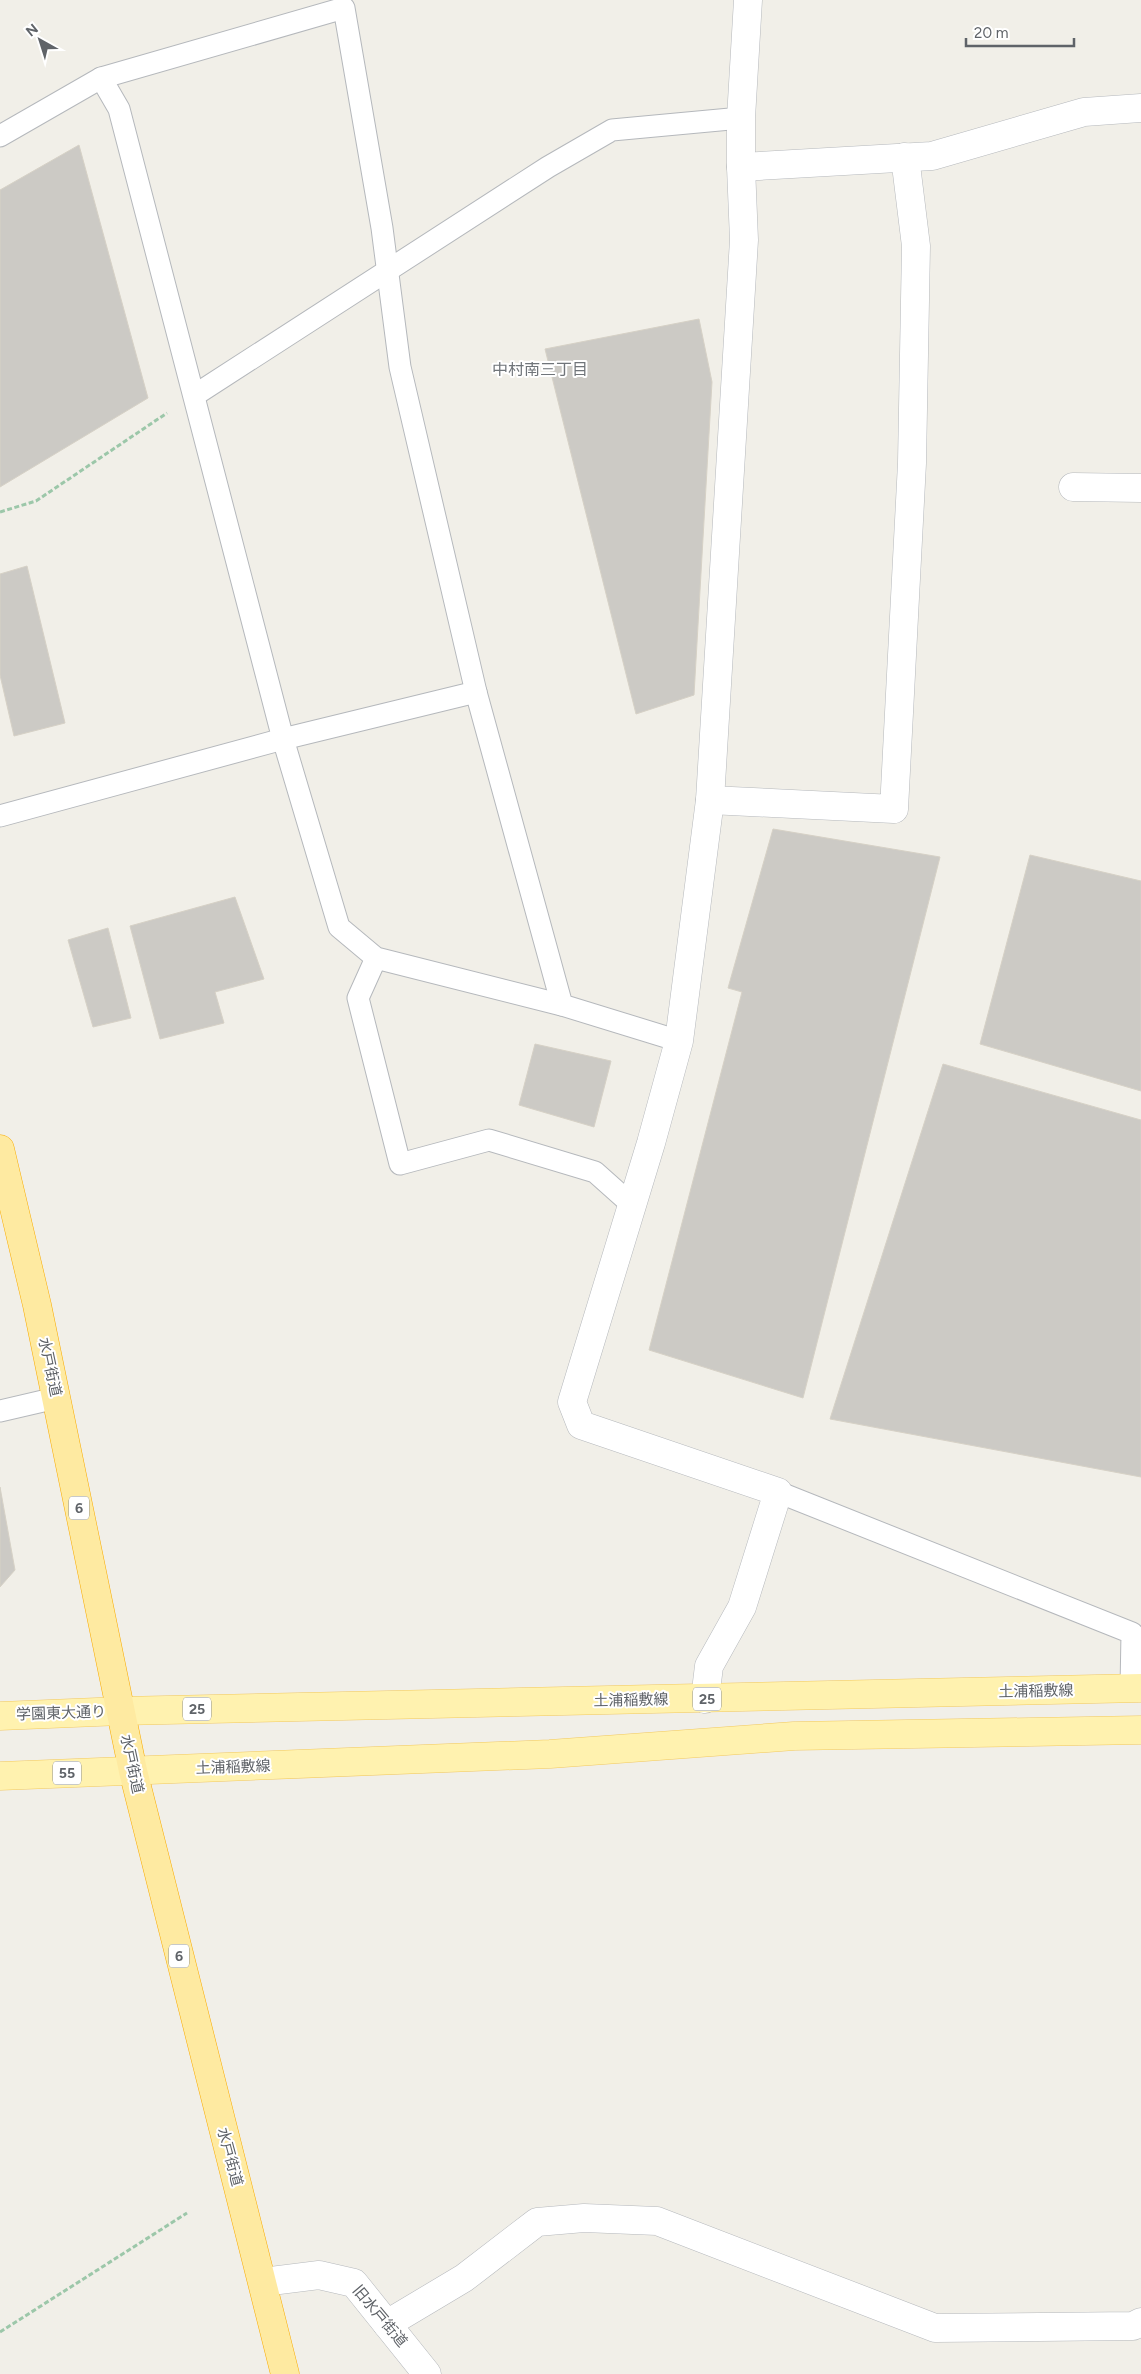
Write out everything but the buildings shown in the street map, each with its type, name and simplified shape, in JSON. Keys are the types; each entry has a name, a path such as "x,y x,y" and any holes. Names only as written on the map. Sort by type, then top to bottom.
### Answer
{"highway":[{"name":"水戸街道","path":"0,1148 56,1398 133,1771 285,2374"}],"main road":[{"name":"土浦稲敷線","path":"121,1711 1136,1689"},
{"name":"学園東大通り","path":"0,1716 121,1711"},
{"name":"土浦稲敷線","path":"133,1771 550,1754 794,1736 1141,1730"},
{"name":"55","path":"0,1776 133,1771"}],"street":[{"path":"705,1699 709,1666 742,1608 778,1492 582,1425 572,1402 632,1205 679,1041 710,800 744,240 741,118 748,0"},
{"path":"741,167 905,156 932,156 1084,112 1141,108"},
{"path":"710,800 894,809 912,463 916,246 905,156"},
{"path":"1073,488 1141,488"},
{"path":"387,2324 464,2278 537,2222 584,2218 657,2222 935,2328 1133,2326 1141,2322"},
{"name":"旧水戸街道","path":"263,2282 319,2275 354,2283 427,2374"}],"lane":[{"path":"0,136 101,78 344,8 388,272 400,367 476,692 562,1005"},
{"path":"101,78 119,109 283,739 339,927 376,958 562,1005 679,1041"},
{"path":"195,395 548,167 612,130 741,118"},
{"path":"0,816 283,739 476,692"},
{"path":"376,958 358,998 400,1164 489,1140 595,1172 632,1205"},
{"path":"0,1411 56,1398"},
{"path":"778,1492 1136,1630 1136,1689"}],"path":[{"path":"0,512 36,501 195,395"},
{"path":"0,2332 187,2212"}],"district":[{"name":"中村南三丁目","path":"540,369"}]}
